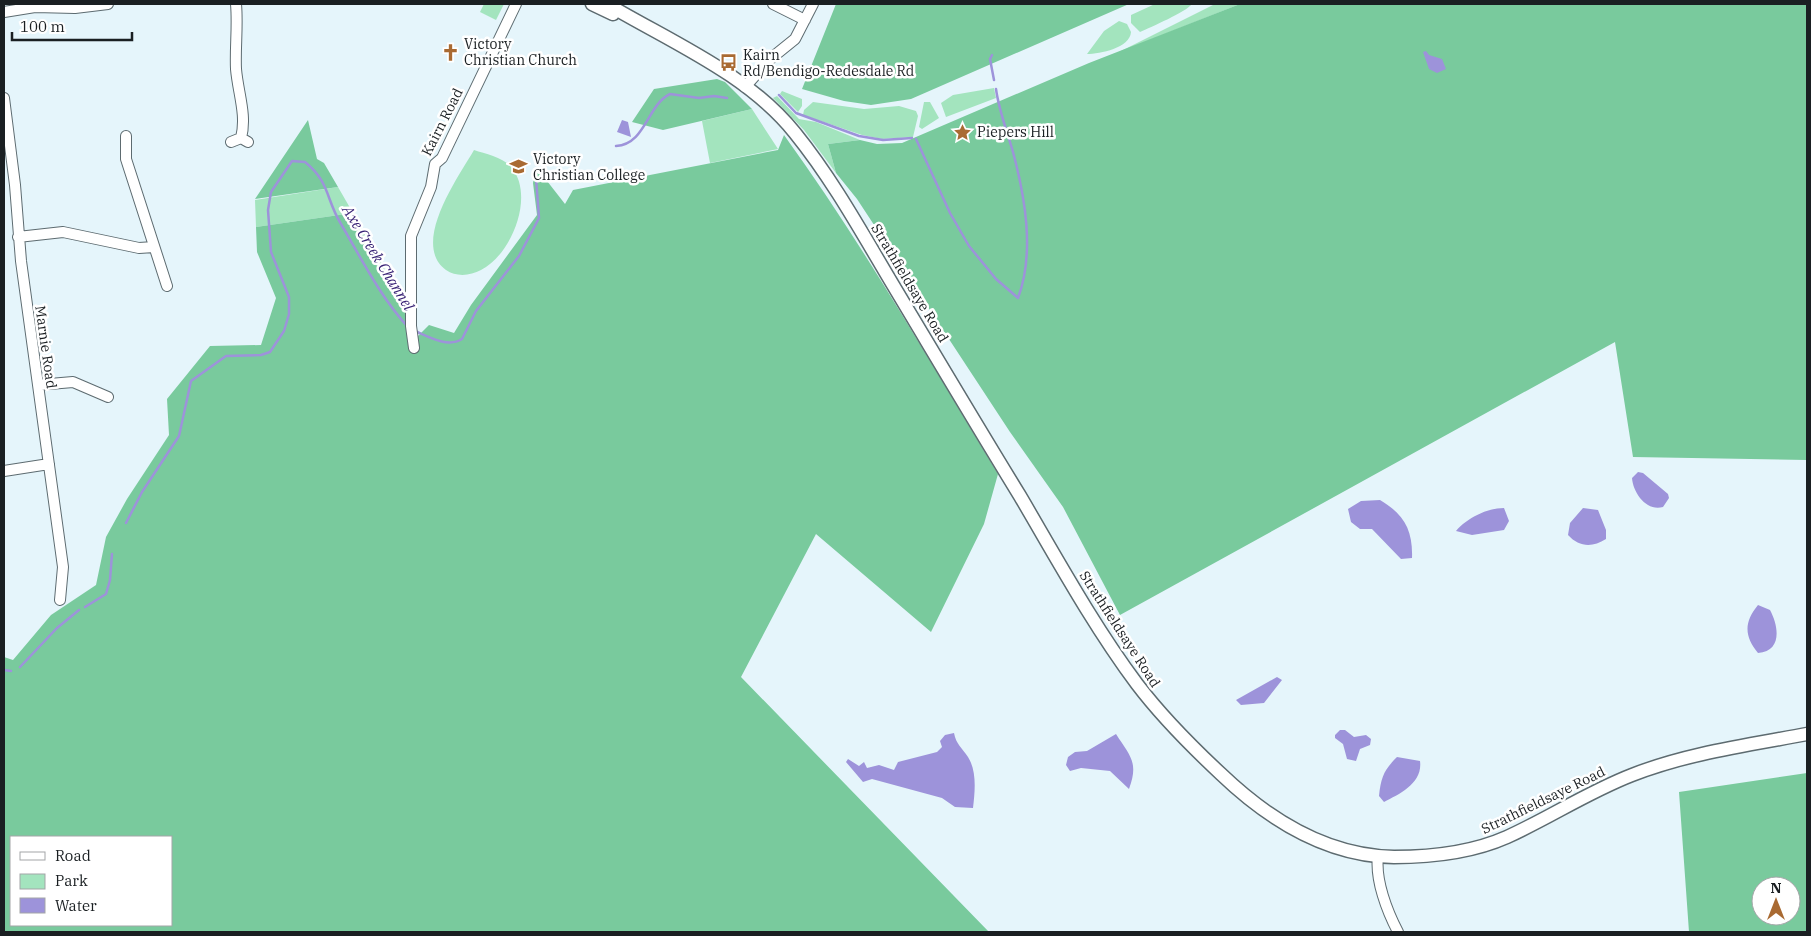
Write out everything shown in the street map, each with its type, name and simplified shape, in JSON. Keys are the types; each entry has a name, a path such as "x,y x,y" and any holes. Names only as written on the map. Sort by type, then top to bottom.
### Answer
{"main road":[{"path":"592,4 674,43"},
{"path":"607,4 674,43"},
{"name":"Strathfieldsaye Road","path":"674,43 714,66 745,87 783,120 824,171 1116,655 1149,700 1195,750 1264,811 1311,838 1342,849 1378,856 1428,856 1474,849 1507,837 1612,783 1649,769 1694,756 1807,734"}],"street":[{"path":"4,12 35,7 74,8 108,4"},
{"path":"230,142 245,140 244,120 236,69 238,28 236,4"},
{"name":"Kairn Road","path":"414,348 410,259 413,229 431,187 435,164 442,158 516,4"},
{"path":"773,4 806,20"},
{"path":"745,87 768,60 795,39 813,4"},
{"name":"Marnie Road","path":"4,98 15,185 18,237 63,567 60,600"},
{"path":"126,136 126,159 167,286"},
{"path":"18,237 63,232 139,248 154,247"},
{"path":"38,385 73,382 108,397"},
{"path":"4,471 49,464"},
{"path":"1378,856 1377,866 1384,897 1398,932"}],"green space":[{"path":"484,4 504,4 496,20 480,12"},
{"path":"836,4 1129,4 911,99 871,105 844,101 802,89"},
{"path":"1155,4 1192,4 1176,15 1140,32 1131,23 1131,15"},
{"path":"1215,4 1240,4 1117,53"},
{"path":"1240,4 1807,4 1807,460 1633,457 1615,342 1120,615 1063,507 1010,432 857,199 836,173 828,144 860,140 877,144 902,143 1089,63"},
{"path":"1119,21 1127,24 1131,32 1126,42 1114,49 1087,54 1104,31"},
{"path":"717,79 725,82 752,109 663,130 632,122 654,89"},
{"path":"994,88 996,98 946,117 941,103 953,95"},
{"path":"782,91 802,99 802,106 798,112 780,94"},
{"path":"777,96 799,119 816,122 860,140 828,144 836,173 804,130 773,98"},
{"path":"813,102 864,109 899,106 916,111 918,116 913,137 882,139 862,135 803,115 804,110"},
{"path":"924,102 930,102 939,118 922,129 919,127"},
{"path":"752,109 778,149 710,163 702,121"},
{"path":"308,120 317,159 324,163 338,187 255,199"},
{"path":"784,135 868,260 998,474 984,524 931,632 816,534 741,677 989,932 4,932 4,657 13,660 51,615 96,585 106,537 127,499 169,435 167,399 210,346 261,345 276,298 257,252 256,227 353,213 404,303 408,333 413,341 429,325 454,333 471,305 537,215 533,183 535,174 540,172 565,204 573,190 778,150"},
{"path":"474,150 500,159 512,168 519,180 521,194 520,209 510,239 502,252 481,270 459,275 446,270 436,258 433,244 435,227 449,193"},
{"path":"338,187 353,213 256,227 255,200"},
{"path":"1807,773 1807,932 1689,932 1679,792"}],"water":[{"path":"1426,51 1429,55 1442,59 1446,69 1437,73 1429,69 1423,52"},
{"path":"622,120 628,122 631,137 617,132"},
{"path":"1638,472 1643,473 1668,494 1669,498 1663,507 1652,507 1646,504 1638,495 1632,478"},
{"path":"1380,500 1401,517 1409,531 1412,558 1401,559 1372,529 1360,529 1351,522 1348,509 1361,501"},
{"path":"1498,508 1504,508 1509,521 1504,530 1472,535 1456,531 1478,515"},
{"path":"1583,508 1598,510 1606,530 1606,539 1596,544 1586,545 1577,542 1568,535 1570,523"},
{"path":"1758,605 1770,610 1775,624 1776,637 1775,643 1771,648 1758,653 1748,635 1748,623"},
{"path":"1277,677 1282,680 1264,703 1241,705 1236,700"},
{"path":"1340,730 1345,730 1354,737 1366,735 1371,739 1370,745 1360,749 1356,761 1347,759 1343,744 1335,738 1335,735"},
{"path":"954,733 973,768 975,788 973,808 955,807 942,798 872,779 863,782 846,762 848,759 859,766 864,762 867,768 879,765 894,770 898,762 937,752 942,747 940,741 945,735"},
{"path":"1116,734 1132,760 1133,772 1129,789 1110,771 1081,768 1070,771 1066,765 1068,757 1075,752 1087,751"},
{"path":"1397,757 1420,761 1418,776 1409,787 1384,802 1379,796 1382,779 1386,770"}],"waterway":[{"name":"Axe Creek Channel","path":"992,55 990,59 994,80"},
{"name":"Axe Creek Channel","path":"916,139 950,213 969,246 996,279 1018,298 1026,263 1026,225 1021,187 996,89"},
{"name":"Axe Creek Channel","path":"616,146 626,144 634,139 656,106 670,94 699,98 714,96 727,98"},
{"name":"Axe Creek Channel","path":"779,95 796,113 859,136 883,140 912,138"},
{"name":"Axe Creek Channel","path":"126,523 142,492 179,436 191,381 226,356 261,355 270,352 284,331 289,314 289,297 271,252 268,210 271,192 292,161 305,162 319,177 336,215 380,291 408,327"},
{"name":"Axe Creek Channel","path":"415,331 432,339 445,342 462,339 476,311 519,256 539,218 536,178"},
{"name":"Axe Creek Channel","path":"85,607 106,594 110,580 112,554"},
{"name":"Axe Creek Channel","path":"20,667 57,628 79,610"},
{"name":"Axe Creek Channel","path":"4,670 11,671"}],"place":[{"name":"Victory Christian Church","path":"450,52"},
{"name":"Kairn Rd/Bendigo-Redesdale Rd","path":"729,63"},
{"name":"Piepers Hill","path":"963,132"},
{"name":"Victory Christian College","path":"519,167"}]}
